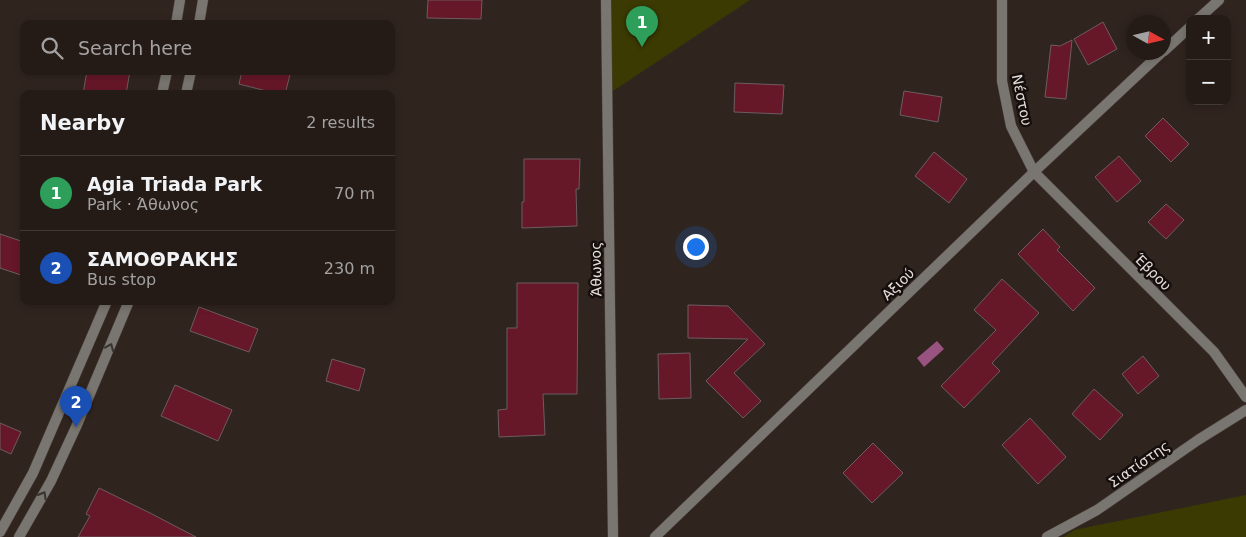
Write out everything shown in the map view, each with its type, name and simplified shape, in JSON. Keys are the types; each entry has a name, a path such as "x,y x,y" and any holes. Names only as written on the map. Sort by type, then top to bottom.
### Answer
{"street":[{"path":"177,20 180,0"},
{"path":"200,20 203,0"},
{"name":"Άθωνος","path":"606,0 613,537"},
{"name":"Νέστου","path":"1002,0 1002,81 1011,126 1034,172"},
{"path":"1202,15 1219,0"},
{"name":"Αξιού","path":"1171,45 1186,31"},
{"name":"Αξιού","path":"655,537 1034,172 1154,60"},
{"path":"163,90 166,75"},
{"path":"187,90 190,75"},
{"name":"Έβρου","path":"1034,172 1214,352 1246,397"},
{"path":"0,532 33,473 105,305"},
{"path":"19,537 51,481 127,305"},
{"name":"Σιατίστης","path":"1047,537 1097,510 1198,440 1246,410"}],"shaded area":[{"path":"606,0 750,0 607,95"},
{"path":"937,341 944,349 924,367 917,358"},
{"path":"1246,495 1246,537 1064,537 1074,530"}],"building":[{"path":"428,0 482,0 481,19 427,18"},
{"path":"1103,22 1117,49 1088,65 1074,39"},
{"path":"1072,40 1066,99 1045,97 1051,45 1060,46"},
{"path":"86,75 129,75 127,90 84,90"},
{"path":"241,75 290,75 286,90 262,90 239,84"},
{"path":"735,83 784,85 782,114 734,112"},
{"path":"904,91 942,97 938,122 900,115"},
{"path":"1163,118 1189,144 1171,162 1145,136"},
{"path":"934,152 967,179 949,203 915,176"},
{"path":"1119,156 1141,181 1117,202 1095,177"},
{"path":"524,159 580,159 579,189 576,189 577,226 522,228"},
{"path":"1166,204 1184,220 1166,239 1148,222"},
{"path":"1043,229 1060,247 1057,250 1095,288 1073,311 1018,254"},
{"path":"0,234 20,241 20,275 0,268"},
{"path":"1002,279 1039,313 992,363 1000,371 964,408 941,386 996,330 974,310"},
{"path":"517,283 578,283 577,394 543,394 545,435 499,437 498,410 507,409 507,328 517,328"},
{"path":"688,305 728,306 765,344 734,373 761,401 743,418 706,381 748,339 688,338"},
{"path":"199,307 258,329 249,352 190,331"},
{"path":"690,353 691,398 659,399 658,354"},
{"path":"1143,356 1159,376 1138,394 1122,374"},
{"path":"332,359 365,369 359,391 326,381"},
{"path":"175,385 232,410 218,441 161,416"},
{"path":"1094,389 1123,415 1100,440 1072,414"},
{"path":"1030,418 1066,457 1038,484 1002,445"},
{"path":"0,423 21,432 11,454 0,449"},
{"path":"873,443 903,473 872,503 843,473"},
{"path":"99,488 196,537 78,537 90,516 86,514"}],"place":[{"name":"Agia Triada Park","path":"642,47"},
{"name":"ΣΑΜΟΘΡΑΚΗΣ","path":"76,427"}]}
